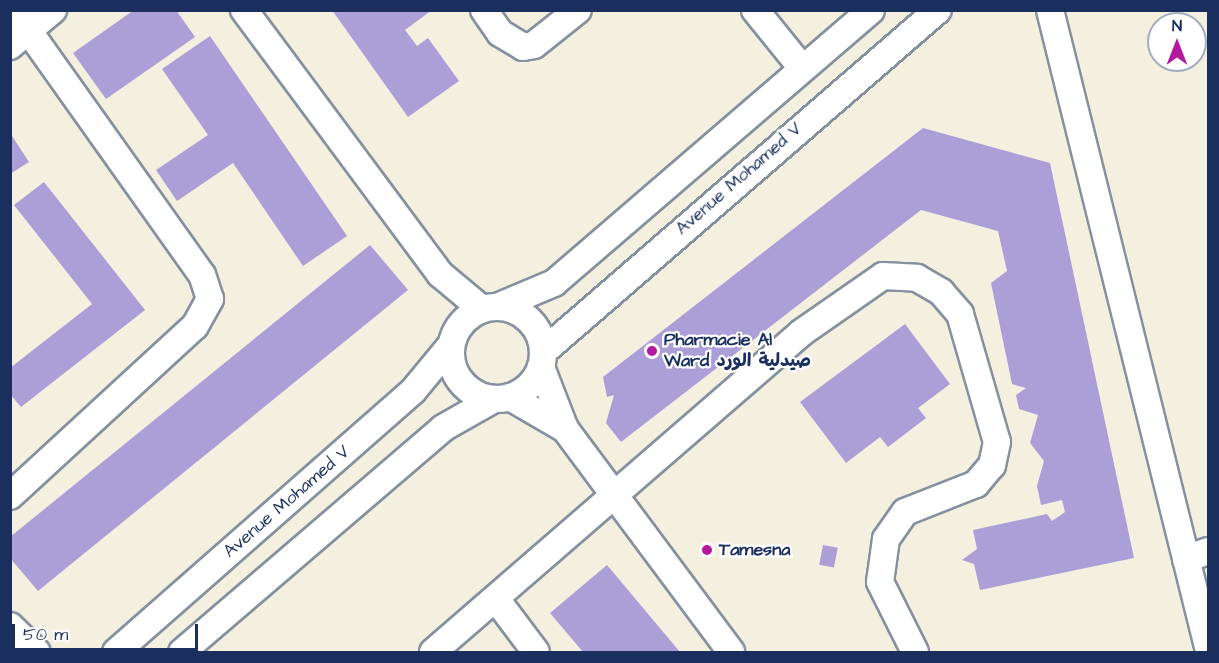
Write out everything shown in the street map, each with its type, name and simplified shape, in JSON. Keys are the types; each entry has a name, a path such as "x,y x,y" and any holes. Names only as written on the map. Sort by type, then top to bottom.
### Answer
{"street":[{"path":"10,496 195,326 210,299 202,275 18,28 53,10"},
{"path":"244,10 440,274 489,308 522,314 532,322 565,429 613,497 731,652"},
{"path":"484,10 500,33 523,47 534,45 578,10"},
{"path":"756,10 802,68"},
{"path":"455,337 489,308 554,283 871,10"},
{"name":"Avenue Mohamed V","path":"542,360 938,10"},
{"path":"1050,10 1197,555 1209,647"},
{"path":"440,274 455,337 457,376 467,388 502,398 565,429"},
{"path":"433,652 844,300 883,276 917,278 941,292 960,314 997,442 992,465 976,484 905,512 886,539 880,582 915,652"},
{"name":"Avenue Mohamed V","path":"116,652 413,391 455,337"},
{"path":"182,652 443,428 528,387 542,360"},
{"path":"496,598 536,652"},
{"path":"10,626 37,652"}],"building":[{"path":"134,10 176,10 195,37 106,99 73,53"},
{"path":"332,10 432,10 405,30 417,46 428,38 459,81 408,117"},
{"path":"210,36 347,236 303,266 233,163 177,201 156,170 208,135 162,69"},
{"path":"923,128 1050,163 1134,558 980,590 974,564 962,560 977,549 973,530 1047,514 1052,521 1065,512 1062,500 1041,505 1037,486 1044,461 1030,443 1038,415 1019,409 1016,395 1026,388 1012,384 991,283 1007,271 998,231 921,210 621,442 606,423 614,395 607,397 603,377"},
{"path":"10,133 29,162 10,174"},
{"path":"44,182 145,310 21,407 10,394 10,368 92,304 14,205"},
{"path":"370,245 408,290 38,591 10,558 10,537"},
{"path":"905,324 950,384 918,408 926,418 888,447 880,437 846,463 800,402"},
{"path":"823,545 838,548 834,567 819,565"},
{"path":"607,565 680,652 583,652 550,613"}],"place":[{"name":"Pharmacie Al Ward صيدلية الورد","path":"652,351"},
{"name":"Tamesna","path":"707,550"}]}
